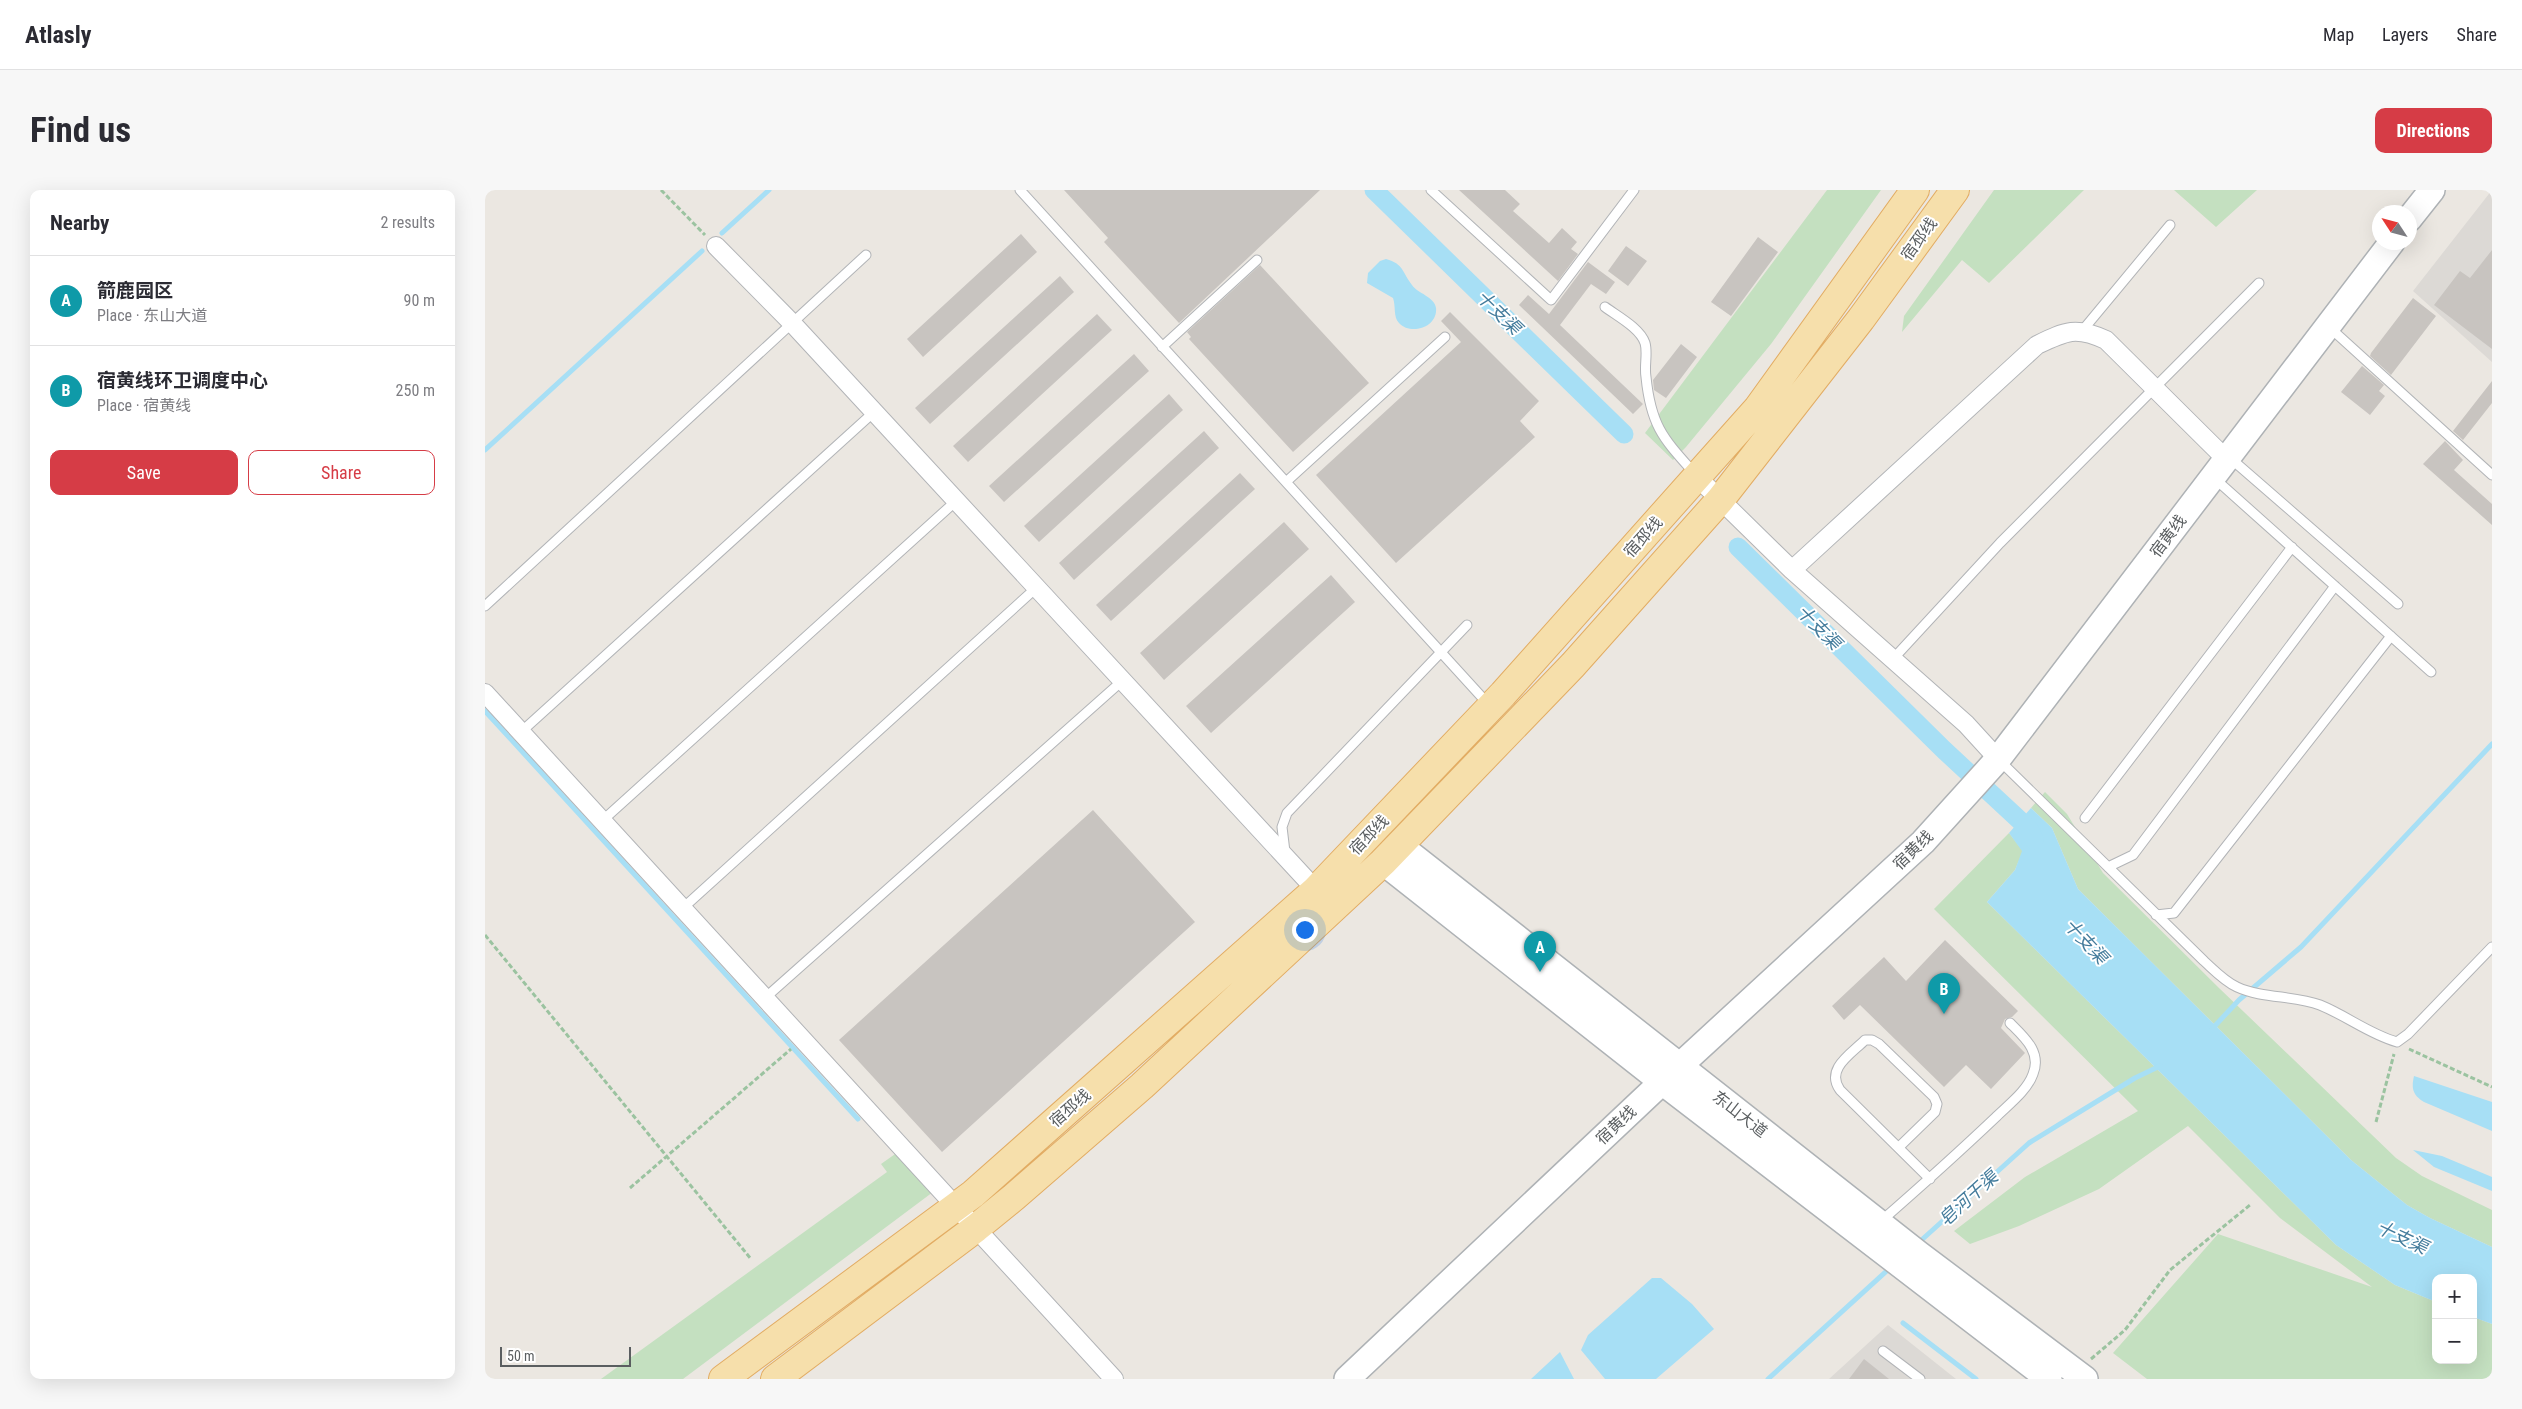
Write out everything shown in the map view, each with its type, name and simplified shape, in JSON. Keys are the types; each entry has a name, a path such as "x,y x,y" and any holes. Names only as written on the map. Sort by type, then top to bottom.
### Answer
{"main road":[{"name":"宿邳线","path":"723,1379 957,1207 1316,890 1491,707 1758,408 1915,190"},
{"name":"宿邳线","path":"775,1379 976,1228 1141,1086 1391,853 1573,665 1720,500 1861,318 1955,190"},
{"path":"2417,210 2432,190"},
{"name":"宿黄线","path":"1347,1379 1670,1074 1923,842 1995,763 2386,250"},
{"name":"东山大道","path":"1391,853 1670,1074 1905,1255 2049,1379"},
{"name":"东山大道","path":"1670,1074 1879,1223 1905,1255 2080,1375"}],"street":[{"path":"716,246 792,323 1286,860 1316,890"},
{"path":"1792,570 2037,345 2067,331 2082,331 2106,340 2154,388 2223,465"},
{"path":"1697,476 1792,570 1966,724 1995,763"},
{"path":"485,693 1114,1379"}],"lane":[{"path":"1020,190 1491,707"},
{"path":"1431,190 1551,300 1634,190"},
{"path":"2082,331 2170,224"},
{"path":"485,606 866,255"},
{"path":"1162,347 1257,260"},
{"path":"1893,659 2000,543 2259,283"},
{"path":"1605,307 1637,332 1645,342 1645,376 1657,426 1664,438 1697,476"},
{"path":"2328,326 2492,475"},
{"path":"1285,482 1445,337"},
{"path":"521,732 874,412"},
{"path":"2223,465 2292,547 2431,672"},
{"path":"2223,465 2398,604"},
{"path":"602,821 956,501"},
{"path":"2085,818 2292,547"},
{"path":"2108,867 2133,855 2335,586"},
{"path":"683,908 1036,588"},
{"path":"1286,860 1282,827 1287,813 1467,625"},
{"path":"2156,915 2174,913 2391,636"},
{"path":"765,998 1122,681"},
{"path":"1995,763 2108,867 2217,973 2241,989 2256,994 2307,1001 2332,1011 2365,1030 2397,1042 2492,947"},
{"path":"1879,1223 2024,1090 2034,1074 2035,1060 2032,1045 2010,1023"},
{"path":"1899,1148 1935,1112 1937,1104 1934,1097 1879,1044 1872,1040 1865,1040 1839,1066 1834,1074 1834,1082 1899,1148 1930,1178"},
{"path":"1883,1351 1920,1379"}],"path":[{"path":"661,190 716,246"},
{"path":"485,935 751,1259"},
{"path":"2376,1122 2397,1042 2418,1054 2492,1087"},
{"path":"630,1188 786,1053"},
{"path":"2080,1375 2125,1330 2170,1270 2250,1204"}],"shaded area":[{"path":"2492,190 2492,362 2413,291"},
{"path":"1888,1325 1956,1379 1829,1379"}],"green space":[{"path":"1827,190 1881,190 1771,344 1686,447 1673,460 1645,433"},
{"path":"1994,190 2084,190 1989,283 1962,260 1902,332 1904,316"},
{"path":"2174,190 2257,190 2216,227"},
{"path":"2045,792 2067,814 2103,873 2219,988 2396,1158 2422,1176 2492,1210 2492,1247 2407,1205 2351,1160 2078,889 2052,828 2031,808"},
{"path":"2009,833 2023,851 2015,870 1987,902 2336,1245 2395,1285 2432,1300 2432,1364 2477,1364 2477,1318 2492,1324 2492,1379 2147,1379 2113,1353 2218,1234 2372,1287 2280,1218 2188,1126 2099,1189 2019,1226 1970,1244 1954,1231 2025,1177 2138,1111 1934,909"},
{"path":"898,1152 933,1192 683,1379 601,1379 887,1172 881,1164"}],"water":[{"path":"1386,259 1396,263 1414,288 1435,304 1435,315 1428,325 1417,329 1404,327 1397,321 1393,298 1367,283 1368,273 1380,261"},
{"path":"2031,808 2052,828 2078,889 2351,1160 2407,1205 2492,1247 2492,1324 2477,1318 2477,1274 2432,1274 2432,1300 2395,1285 2336,1245 1987,902 2015,870 2022,851 2009,833"},
{"path":"2414,1076 2492,1102 2492,1131 2424,1102 2415,1094"},
{"path":"2413,1150 2442,1156 2492,1177 2492,1191 2434,1167"},
{"path":"1652,1278 1661,1278 1692,1304 1714,1329 1656,1379 1605,1379 1581,1350 1588,1335"},
{"path":"1560,1352 1574,1379 1531,1379"}],"building":[{"path":"1064,190 1320,190 1179,323 1104,242 1108,238"},
{"path":"1459,190 1505,190 1520,204 1513,211 1549,243 1562,228 1577,242 1571,249 1578,254 1558,281"},
{"path":"1021,234 1037,252 923,357 907,339"},
{"path":"1758,237 1778,252 1731,316 1711,302"},
{"path":"1626,246 1647,261 1628,286 1608,271"},
{"path":"2492,250 2492,349 2434,305 2460,271 2470,278"},
{"path":"1588,262 1615,282 1606,294 1591,284 1560,325 1643,404 1633,414 1519,305 1528,295 1549,314"},
{"path":"1260,265 1369,383 1293,452 1189,339 1191,337 1187,332"},
{"path":"1060,276 1074,292 930,424 915,408"},
{"path":"2413,298 2436,316 2391,375 2370,356"},
{"path":"1450,312 1539,401 1520,421 1535,437 1396,563 1316,475 1461,342 1441,321"},
{"path":"1097,314 1112,330 968,462 953,446"},
{"path":"1681,344 1697,357 1666,398 1654,390 1653,380"},
{"path":"1134,354 1149,371 1004,502 989,486"},
{"path":"2362,366 2384,385 2379,391 2385,396 2370,415 2341,392"},
{"path":"2492,381 2492,403 2463,440 2453,431"},
{"path":"1169,394 1183,410 1039,542 1024,526"},
{"path":"1204,431 1219,448 1074,580 1059,563"},
{"path":"2445,441 2463,460 2454,470 2492,504 2492,525 2423,464"},
{"path":"1240,473 1255,489 1111,621 1096,605"},
{"path":"1284,522 1309,549 1164,680 1140,653"},
{"path":"1331,575 1355,602 1211,733 1186,706"},
{"path":"1093,810 1195,922 942,1152 839,1040"},
{"path":"1945,940 2018,1011 2012,1017 2005,1019 2001,1028 2025,1053 1991,1089 1966,1065 1944,1087 1860,1005 1844,1020 1832,1006 1884,957 1906,981"},
{"path":"1864,1359 1889,1379 1849,1379"}],"waterway":[{"path":"722,233 769,190"},
{"name":"十支渠","path":"1374,190 1624,434"},
{"path":"485,450 702,251"},
{"name":"十支渠","path":"1738,547 1944,750 2028,828 2034,840"},
{"path":"485,711 858,1119"},
{"path":"2211,1030 2239,1000 2301,947 2492,744"},
{"name":"皂河干渠","path":"1916,1245 2029,1143 2135,1078 2160,1066"},
{"name":"皂河干渠","path":"1768,1379 1891,1267"},
{"path":"1903,1323 1976,1379"}],"place":[{"name":"箭鹿园区","path":"1540,972"},
{"name":"宿黄线环卫调度中心","path":"1944,1014"}]}
